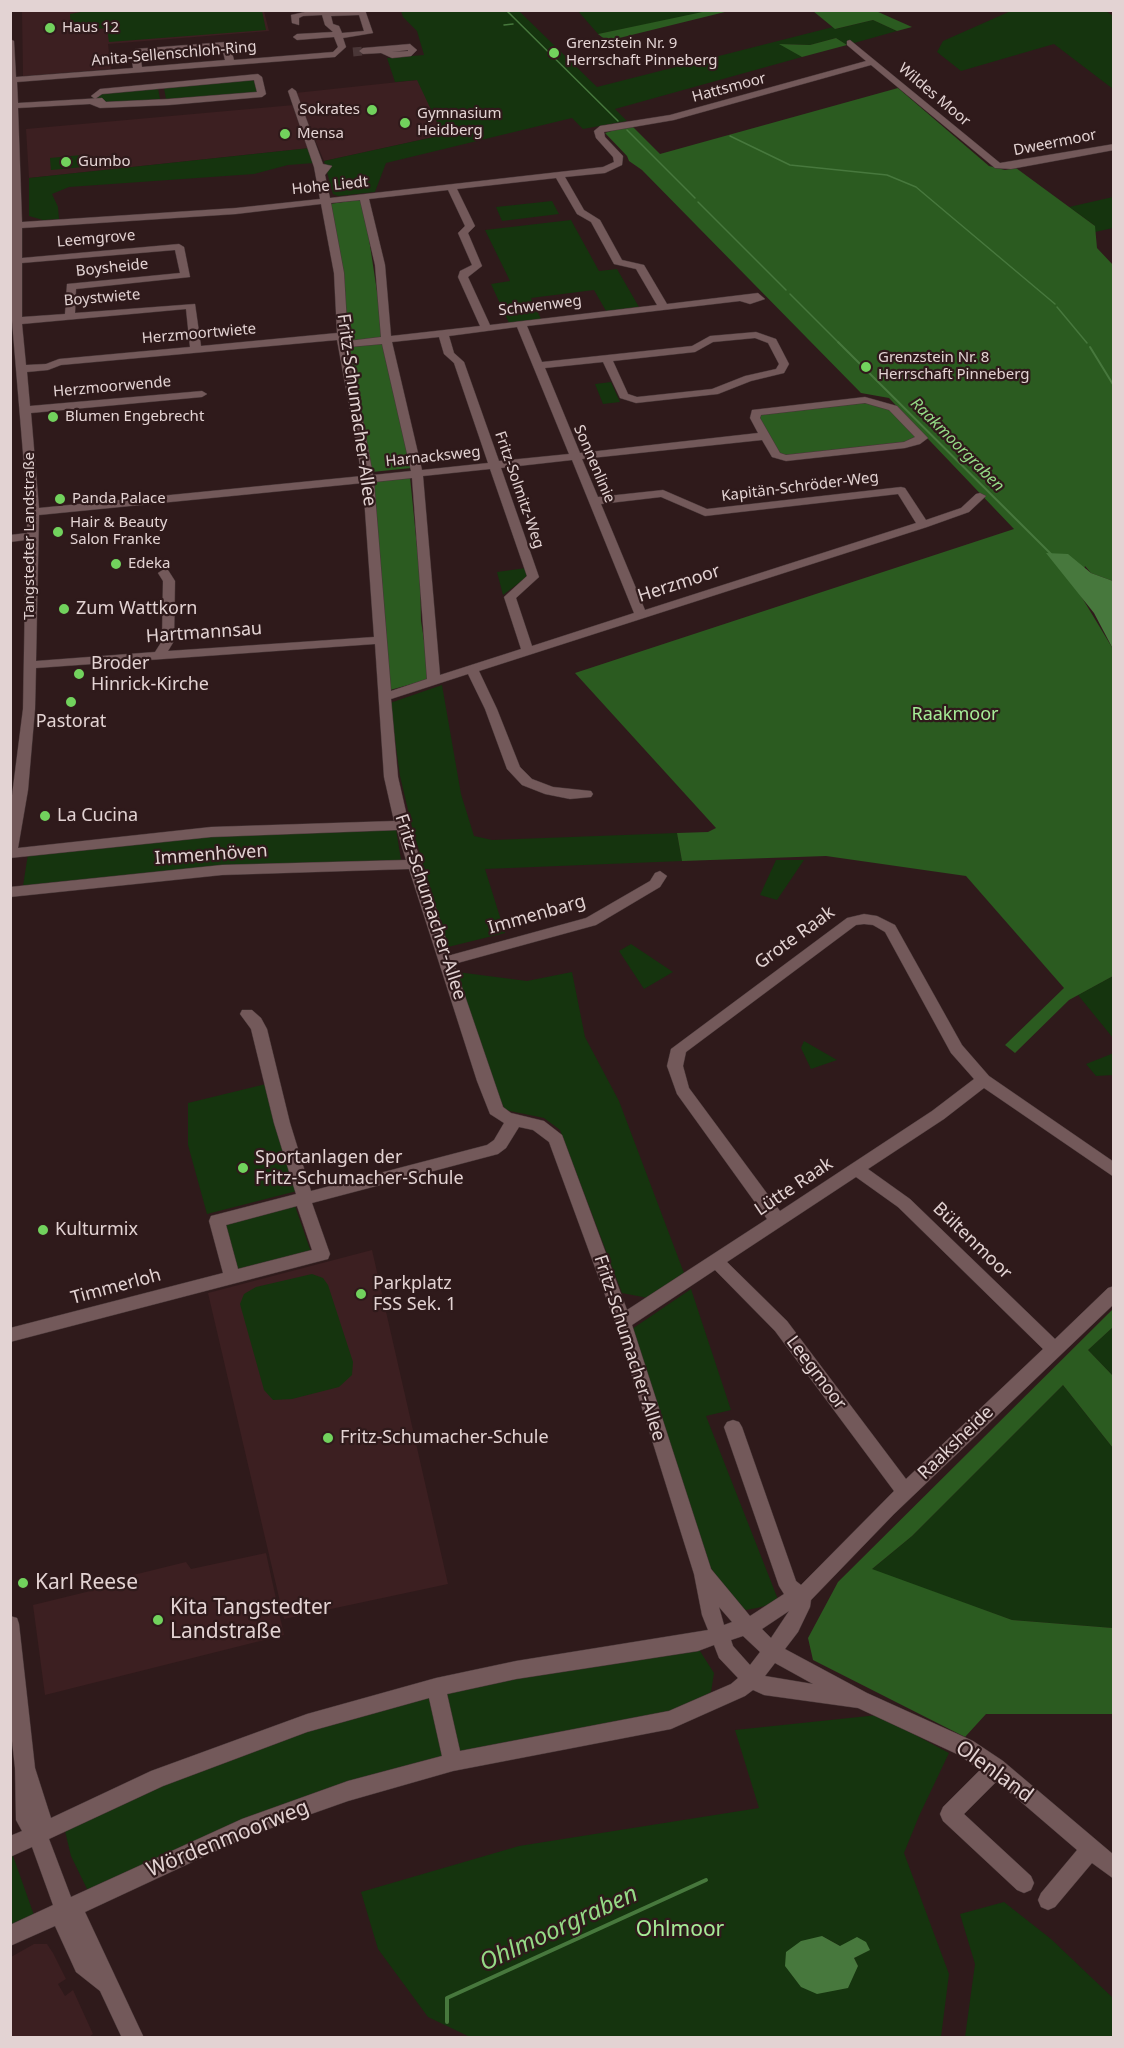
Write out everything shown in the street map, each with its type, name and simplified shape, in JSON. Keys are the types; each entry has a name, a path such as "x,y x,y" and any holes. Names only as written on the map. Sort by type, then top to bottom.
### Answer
{"street":[{"path":"326,12 329,25 336,28 342,47 338,52"},
{"path":"296,24 294,17 301,14 362,12 369,33 297,37"},
{"name":"Tangstedter Landstraße","path":"10,41 17,173 13,226 17,321 31,454 33,512 30,665 24,761 10,852"},
{"name":"Wildes Moor","path":"850,43 987,159 1002,167"},
{"path":"138,70 135,52 226,45 230,63"},
{"path":"363,51 382,50"},
{"name":"Anita-Sellenschloh-Ring","path":"12,80 352,52"},
{"name":"Hattsmoor","path":"601,138 599,131 608,127 670,118 872,62"},
{"path":"13,106 92,99 100,92 258,77 262,94 100,105 92,99"},
{"path":"159,88 162,100"},
{"name":"Fritz-Schumacher-Allee","path":"292,91 319,171 339,273 343,341 368,478 391,777 402,825 496,1110 514,1122 538,1125 556,1139 623,1322 684,1520 704,1574 738,1634"},
{"name":"Hohe Liedt","path":"13,226 225,212 559,175 616,166 619,163 618,156 601,138"},
{"name":"Dweermoor","path":"1002,167 1113,147"},
{"path":"559,175 580,212 595,220 618,262 640,267 664,307"},
{"path":"451,187 470,226 462,233 477,266 464,273 463,277 486,328"},
{"path":"364,197 380,265 386,340 417,474 434,682"},
{"name":"Leemgrove","path":"16,261 179,247 186,275"},
{"name":"Boysheide","path":"70,316 71,286 186,275"},
{"name":"Schwenweg","path":"343,341 386,340 740,298"},
{"name":"Boystwiete","path":"17,321 191,306 195,350"},
{"name":"Sonnenlinie","path":"521,324 641,615"},
{"name":"Fritz-Solmitz-Weg","path":"443,333 449,354 459,362 533,577 510,597 528,652"},
{"path":"538,366 695,349 710,339 756,334 772,341 784,364 780,371 749,378 714,392 636,400 624,396 607,359"},
{"name":"Herzmoortwiete","path":"20,365 48,367 59,362 195,350 343,341"},
{"name":"Herzmoorwende","path":"25,410 202,394"},
{"path":"865,400 893,408 922,438 905,445 786,458 776,455 765,436 754,416 756,412 865,400"},
{"name":"Harnacksweg","path":"33,512 417,474 765,436"},
{"name":"Kapitän-Schröder-Weg","path":"594,501 663,493 705,513 901,490 923,525"},
{"name":"Herzmoor","path":"384,697 923,525 965,510 980,496"},
{"path":"10,538 32,536"},
{"path":"160,654 168,641 169,581 164,573"},
{"name":"Hartmannsau","path":"30,665 380,640"},
{"path":"472,670 491,709 514,769 527,782 550,791 570,795 586,794"},
{"name":"Immenhöven","path":"10,852 211,832 402,825"},
{"name":"Immenhöven","path":"10,892 222,870 415,864"},
{"name":"Immenbarg","path":"447,961 591,922 655,884 660,876"},
{"name":"Grote Raak","path":"778,1221 682,1090 675,1066 679,1049 852,921 864,919 877,921 890,928 956,1049 984,1080 1113,1172"},
{"name":"Timmerloh","path":"10,1335 322,1254 282,1123 259,1029 256,1022 247,1014"},
{"name":"Lütte Raak","path":"623,1322 856,1169 984,1080"},
{"path":"232,1277 217,1221 492,1150 500,1144 514,1122"},
{"name":"Bültenmoor","path":"856,1169 904,1203 1054,1348"},
{"name":"Leegmoor","path":"717,1262 781,1326 905,1492"},
{"name":"Raaksheide","path":"738,1634 790,1600 802,1597 905,1492 1113,1293"},
{"path":"733,1427 789,1586 802,1597"},
{"name":"Fritz-Schumacher-Allee","path":"704,1574 738,1634"},
{"name":"Raaksheide","path":"751,1678 774,1652 801,1607 802,1597"},
{"path":"10,1624 25,1768 26,1820 37,1834 65,1909 65,1928 84,1964 106,1983 133,2037"},
{"path":"10,1847 158,1778 292,1728 436,1687 516,1670 738,1634"},
{"name":"Fritz-Schumacher-Allee","path":"738,1634 726,1652 751,1678"},
{"name":"Olenland","path":"738,1634 860,1699 940,1734 996,1768 1113,1869"},
{"name":"Olenland","path":"751,1678 765,1686 860,1699"},
{"name":"Wördenmoorweg","path":"10,1936 242,1830 348,1791 453,1762 671,1720 738,1690 751,1678"},
{"path":"436,1687 453,1762"},
{"path":"996,1768 950,1814 1024,1882"},
{"path":"1048,1900 1090,1850"}],"shaded area":[{"path":"22,11 264,11 269,31 108,44 111,69 23,76"},
{"name":"Gymnasium Heidberg","path":"540,67 443,135 324,161 295,93"},
{"path":"294,105 310,148 29,178 26,129"},
{"path":"1046,553 1068,554 1091,573 1113,581 1113,649 1094,613"},
{"name":"Fritz-Schumacher-Schule","path":"372,1250 448,1584 284,1619 208,1293"},
{"name":"Kita Tangstedter Landstraße","path":"266,1553 284,1635 45,1695 33,1605 119,1584 129,1576 186,1562 191,1569"},
{"path":"822,1936 840,1946 857,1937 866,1942 870,1950 854,1958 858,1966 848,1988 817,1994 801,1987 785,1966 786,1952 801,1941"},
{"path":"34,1944 47,1944 53,1953 66,1979 58,1984 65,1996 73,1990 93,2034 88,2038 11,2037 11,1957"}],"green space":[{"path":"712,10 729,11 607,41 598,34"},
{"path":"1013,10 1106,11 1113,16 1113,89 1054,44 961,71 937,52 943,41"},
{"path":"86,11 262,11 266,30 109,42 107,28 71,31 70,14"},
{"path":"401,11 519,11 597,87 833,27 836,29 873,20 897,31 847,45 836,38 810,45 781,44 802,57 615,109 627,121 583,129 572,118 386,163 375,192 338,196 333,194 324,161 443,135 417,80 395,82 387,58 424,55 417,31 403,17"},
{"path":"578,11 712,11 598,34"},
{"path":"813,11 876,11 912,27 897,31 873,20 835,29"},
{"path":"836,38 847,45 802,57 779,44 810,45"},
{"path":"250,79 255,81 258,91 255,93 166,99 164,88"},
{"path":"158,88 160,99 101,104 88,100 100,93"},
{"name":"Raakmoor","path":"898,88 989,166 1005,170 1016,168 1095,226 1097,248 1113,265 1113,581 1091,573 1085,566 1078,591 1113,649 1113,976 1069,1000 1015,1053 1005,1045 1064,988 966,876 826,856 682,861 677,833 708,832 716,828 575,673 1014,529 889,398 861,393 642,170 629,161 605,133 631,125 660,154"},
{"path":"310,148 314,163 288,165 254,174 69,187 52,194 58,207 59,219 43,220 29,216 29,178"},
{"name":"Gumbo","path":"82,155 83,167 51,170 50,158"},
{"path":"1113,197 1113,228 1095,232 1094,225 1069,207"},
{"path":"363,199 384,338 348,341 330,204"},
{"path":"552,201 559,214 502,221 496,207"},
{"path":"571,220 599,271 617,269 639,307 606,311 594,290 531,298 541,319 509,323 491,284 510,281 485,230"},
{"path":"382,342 411,468 372,472 348,347"},
{"path":"611,382 620,402 603,404 595,384"},
{"path":"866,402 885,406 917,435 913,441 780,456 759,417 760,415"},
{"path":"410,477 420,577 421,621 430,679 390,690 371,480"},
{"path":"526,568 528,576 503,595 497,572"},
{"path":"442,685 461,794 474,836 492,840 677,833 682,861 485,869 505,933 448,947 412,827 400,776 390,703"},
{"path":"396,829 401,860 221,866 23,886 28,854 256,832"},
{"path":"776,860 804,860 777,900 760,895"},
{"path":"631,944 673,972 644,989 619,951"},
{"path":"457,972 527,981 572,972 585,1037 619,1101 684,1273 648,1298 622,1293 560,1130 544,1118 505,1110 487,1071"},
{"path":"1113,976 1113,1038 1078,995"},
{"path":"804,1041 837,1060 811,1069 801,1048"},
{"path":"1114,1053 1113,1075 1096,1076 1086,1064"},
{"name":"Sportanlagen der Fritz-Schumacher-Schule","path":"266,1084 297,1191 207,1214 188,1145 188,1103"},
{"path":"294,1203 311,1252 237,1272 223,1222"},
{"path":"312,1274 323,1278 328,1285 353,1362 352,1375 339,1387 292,1399 273,1400 264,1390 240,1304 244,1294 256,1287"},
{"path":"691,1289 731,1410 706,1416 779,1602 757,1608 746,1610 728,1595 704,1557 632,1329"},
{"path":"1113,1309 1113,1327 1088,1350 1113,1376 1113,1448 1063,1385 912,1536 872,1569 1012,1620 1113,1628 1113,1720 1112,1714 986,1714 965,1737 813,1660 808,1638 838,1582"},
{"path":"1113,1327 1113,1376 1088,1350"},
{"path":"1063,1385 1113,1448 1113,1628 1012,1620 871,1570 912,1536"},
{"path":"698,1648 714,1673 711,1692 670,1715 467,1753 88,1891 71,1856 64,1827 110,1805 305,1729 453,1689"},
{"name":"Ohlmoor","path":"878,1715 949,1753 904,1853 949,1974 941,2037 470,2037 428,2017 378,1949 361,1892 519,1846 759,1808 735,1730","holes":["822,1936 840,1946 869,1950 854,1958 858,1966 853,1973"]},
{"path":"12,1853 35,1918 11,1931 10,1854"},
{"path":"1004,1902 1051,1939 1113,1998 1113,2037 965,2037 975,1964 960,1914"}],"waterway":[{"name":"Raakmoorgraben","path":"506,10 618,121"},
{"path":"504,25 513,24"},
{"name":"Raakmoorgraben","path":"627,130 695,198"},
{"path":"730,136 790,165 887,175 916,187 1055,304"},
{"name":"Raakmoorgraben","path":"698,202 786,290"},
{"name":"Raakmoorgraben","path":"790,294 838,342"},
{"path":"1057,307 1087,343"},
{"name":"Raakmoorgraben","path":"838,342 1052,555"},
{"path":"1090,347 1114,386"},
{"name":"Ohlmoorgraben","path":"447,2022 447,1998 706,1880"}],"tunnel":[{"path":"353,52 363,51"}],"place":[{"name":"Haus 12","path":"50,28"},
{"name":"Grenzstein Nr. 9 Herrschaft Pinneberg","path":"554,53"},
{"name":"Sokrates","path":"372,110"},
{"name":"Gymnasium Heidberg","path":"405,123"},
{"name":"Mensa","path":"285,134"},
{"name":"Gumbo","path":"66,162"},
{"name":"Grenzstein Nr. 8 Herrschaft Pinneberg","path":"866,367"},
{"name":"Blumen Engebrecht","path":"53,417"},
{"name":"Panda Palace","path":"60,499"},
{"name":"Hair & Beauty Salon Franke","path":"58,532"},
{"name":"Edeka","path":"116,564"},
{"name":"Zum Wattkorn","path":"64,609"},
{"name":"Broder Hinrick-Kirche","path":"79,674"},
{"name":"Pastorat","path":"71,702"},
{"name":"La Cucina","path":"45,816"},
{"name":"Sportanlagen der Fritz-Schumacher-Schule","path":"243,1168"},
{"name":"Kulturmix","path":"43,1230"},
{"name":"Parkplatz FSS Sek. 1","path":"361,1294"},
{"name":"Fritz-Schumacher-Schule","path":"328,1438"},
{"name":"Karl Reese","path":"23,1583"},
{"name":"Kita Tangstedter Landstraße","path":"158,1620"}]}
